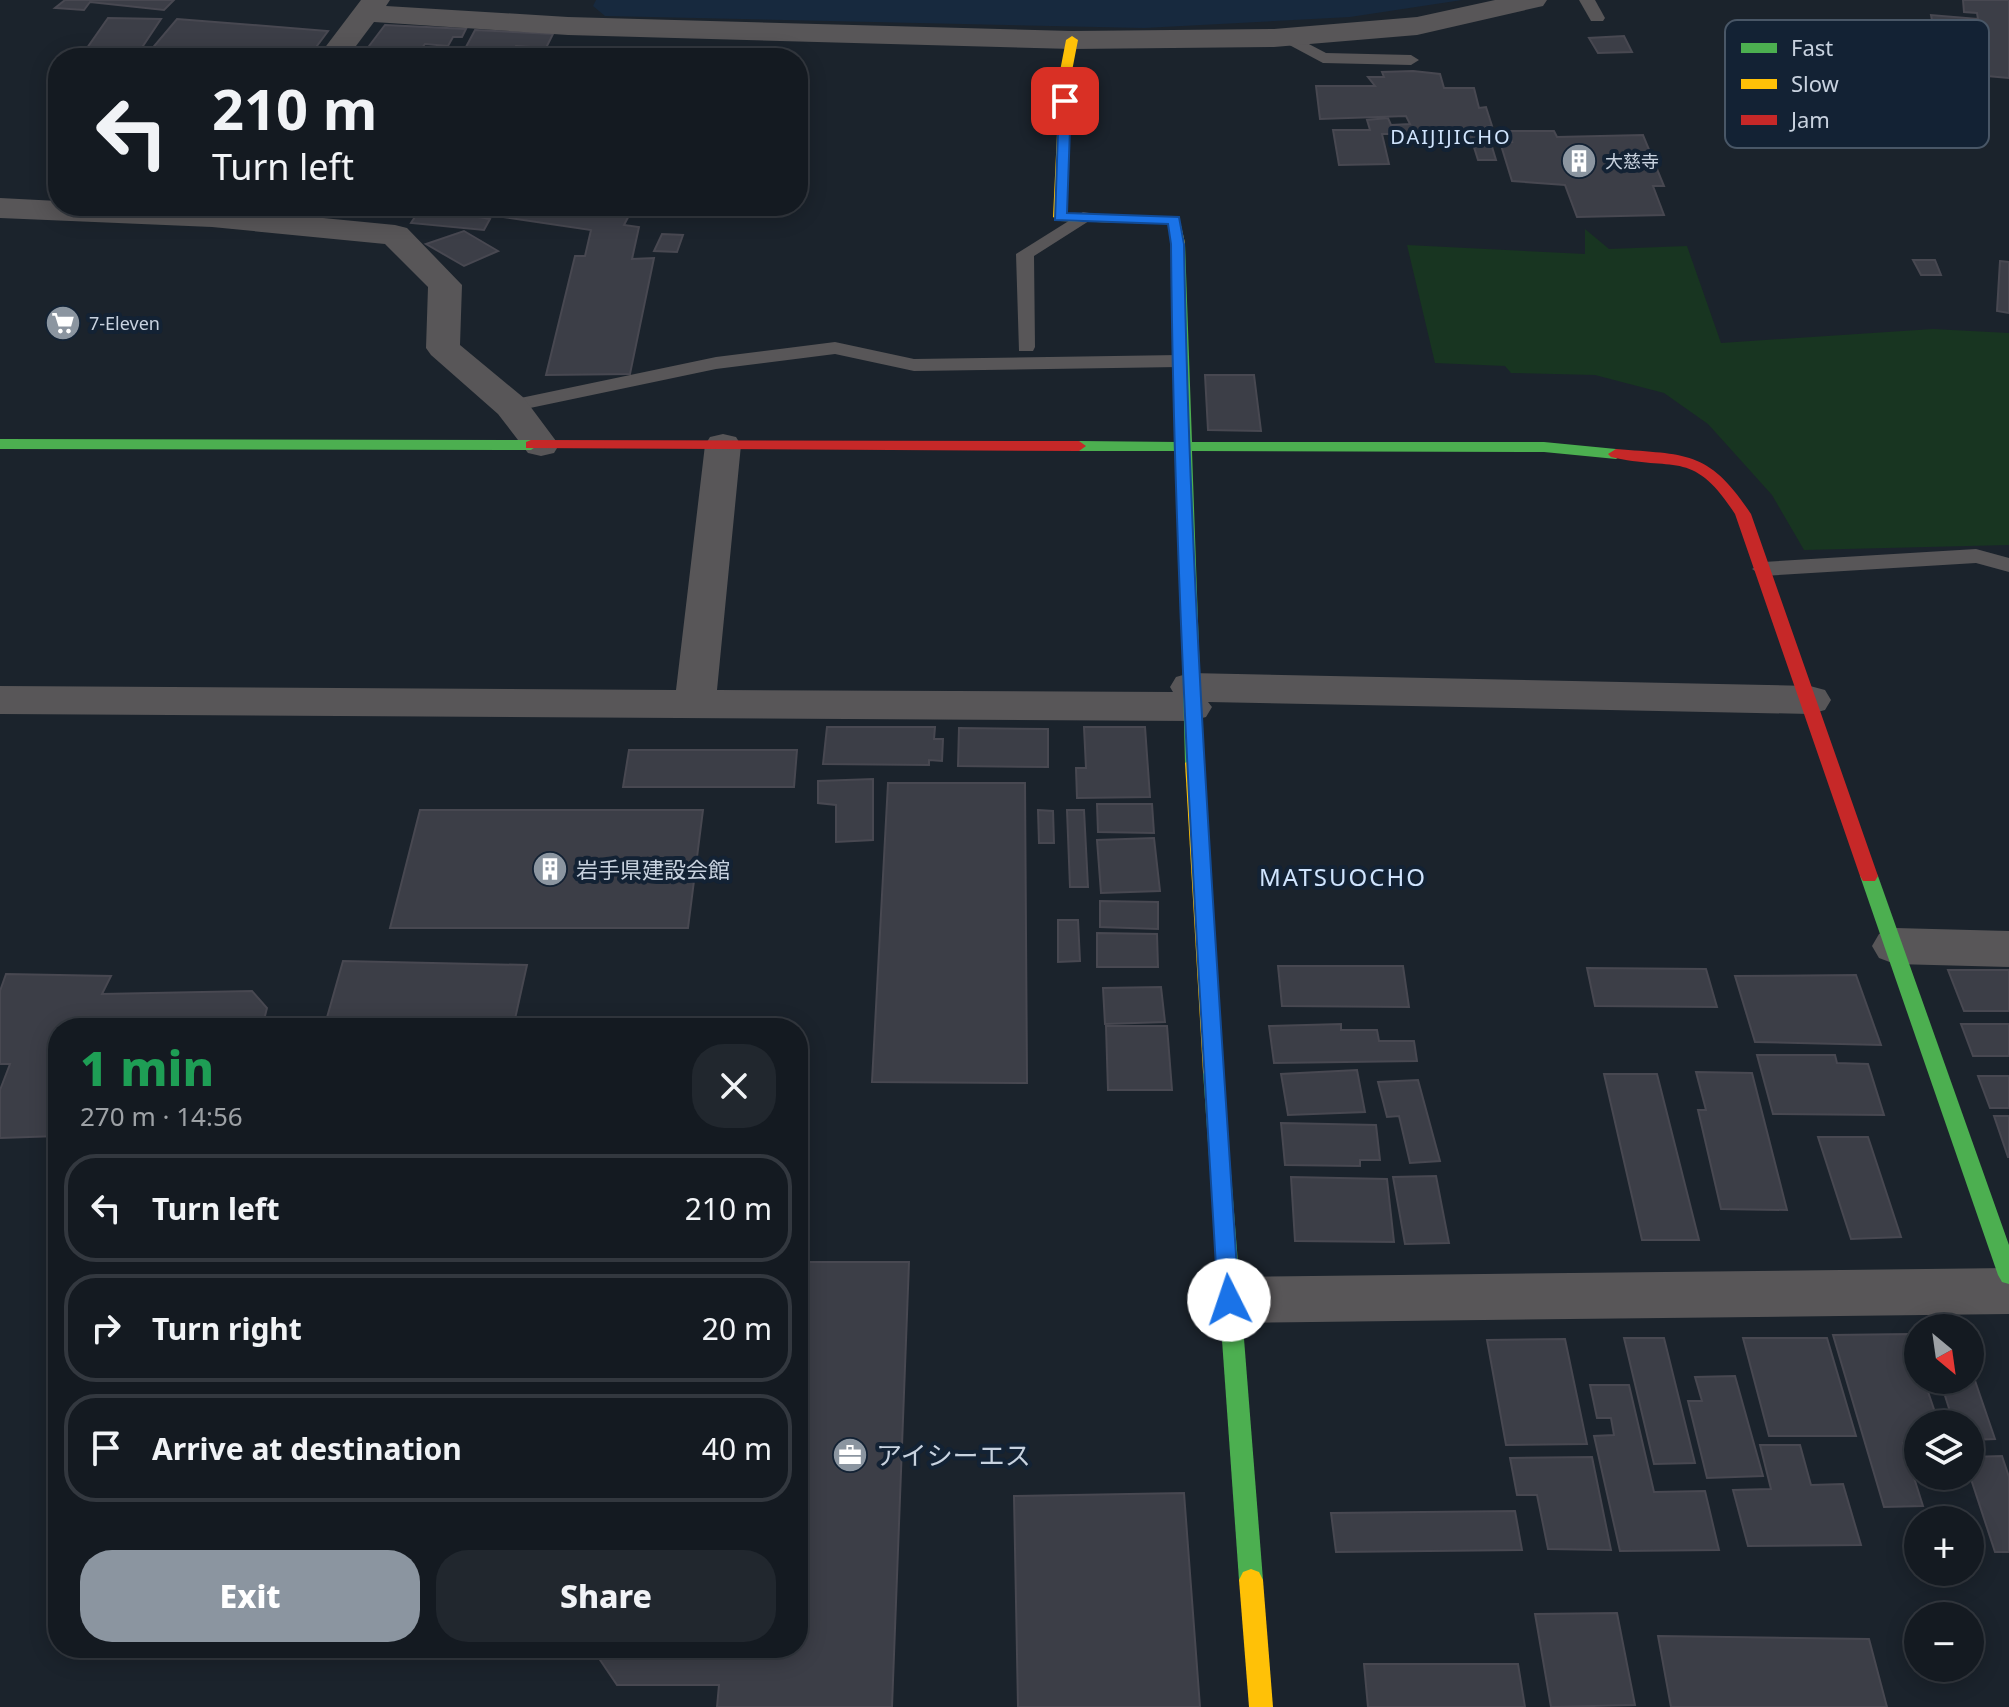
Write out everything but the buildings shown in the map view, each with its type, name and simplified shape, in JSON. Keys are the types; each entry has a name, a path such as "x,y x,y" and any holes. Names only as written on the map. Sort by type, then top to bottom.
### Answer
{"street":[{"path":"340,48 371,6 573,13 1072,40 1286,37 1417,26 1533,0"},
{"path":"1072,40 1066,71 1060,217 1174,220 1178,244 1180,444 1190,697 1229,1300 1261,1707"},
{"path":"6,216 48,215"},
{"path":"253,216 395,235 445,285 443,348 511,406 541,445"},
{"path":"0,444 1544,447 1701,463 1727,487 1743,514 2009,1275"},
{"path":"695,704 723,445"},
{"path":"0,700 695,704 1190,697 1810,700"},
{"path":"1895,946 2009,949"},
{"path":"1229,1300 2009,1291"}],"lane":[{"path":"1587,0 1597,18"},
{"path":"1286,37 1323,58 1411,60"},
{"path":"1026,347 1025,254 1083,217"},
{"path":"511,406 716,363 835,348 914,365 1179,361"},
{"path":"1763,569 1976,556 2009,565"}],"shaded area":[{"path":"596,0 1462,0 1350,17 1144,28 605,16 593,6"}],"green space":[{"path":"1585,229 1609,249 1687,246 1721,343 1933,329 2009,333 2009,545 1804,550 1772,495 1708,424 1664,393 1595,375 1511,373 1505,366 1435,363 1407,245 1585,254"}],"traffic: fast":[{"path":"1178,243 1194,763"},
{"path":"0,444 531,445"},
{"path":"1079,446 1544,447 1616,454"},
{"path":"1869,876 2009,1275"},
{"path":"1213,1072 1251,1580"}],"traffic: slow":[{"path":"1072,40 1066,71 1060,217 1174,220 1178,243"},
{"path":"1194,763 1213,1072"},
{"path":"1251,1580 1261,1707"}],"traffic: jam":[{"path":"531,445 1079,446"},
{"path":"1616,454 1676,459 1704,468 1717,478 1743,514 1869,876"}],"place":[{"name":"大慈寺","path":"1579,161"},
{"name":"7-Eleven","path":"63,323"},
{"name":"岩手県建設会館","path":"550,869"},
{"name":"アイシーエス","path":"850,1455"}],"district":[{"name":"DAIJIJICHO","path":"1451,136"},
{"name":"MATSUOCHO","path":"1343,876"}],"route":[{"path":"1065,101 1060,217 1174,220 1178,244 1180,444 1190,687 1229,1300"}]}
